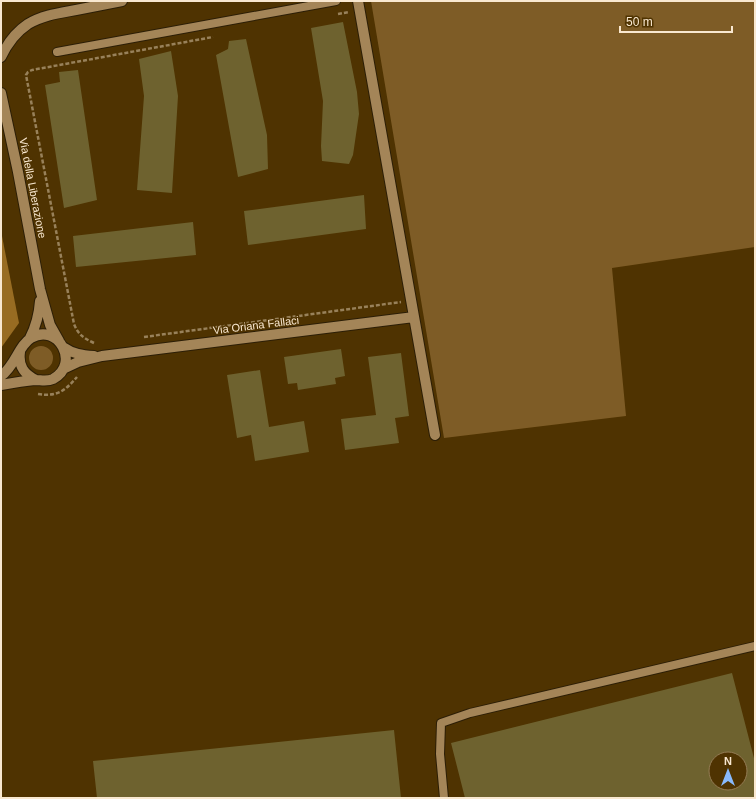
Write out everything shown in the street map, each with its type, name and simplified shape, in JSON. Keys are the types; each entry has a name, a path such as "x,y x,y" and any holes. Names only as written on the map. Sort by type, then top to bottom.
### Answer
{"street":[{"path":"1,57 6,47 16,34 28,24 43,17 122,1"},
{"path":"358,5 435,435"},
{"name":"Via della Liberazione","path":"1,93 18,172 40,289 50,325 61,344"},
{"name":"Via della Liberazione","path":"30,338 39,312 40,289"},
{"name":"Via Oriana Fallaci","path":"102,356 414,317"},
{"path":"1,376 8,370 24,343 37,335 45,334 52,336 69,351 79,354 102,356"},
{"path":"1,385 36,380 44,381 52,379 58,375 66,362 66,354 61,344"},
{"path":"20,350 20,365 29,377 36,380"},
{"path":"63,369 78,362 102,356"}],"lane":[{"path":"57,52 336,1"},
{"path":"444,798 440,754 441,723 470,713 755,646"}],"path":[{"path":"335,14 358,5"},
{"path":"97,344 86,340 78,332 74,324 26,76 28,72 32,70 219,36"},
{"path":"140,337 399,303 403,300"},
{"path":"161,334 163,348"},
{"path":"36,394 54,394 62,391 78,376"}],"shaded area":[{"path":"371,1 754,1 755,247 612,268 626,416 444,438"},
{"path":"1,231 19,323 1,348"},
{"path":"36,346 46,346 53,353 53,363 46,370 36,370 29,363 29,353"}],"building":[{"path":"343,22 357,92 359,114 353,155 349,164 322,161 321,146 323,101 311,28"},
{"path":"246,39 267,135 268,169 238,177 216,55 228,49 229,41"},
{"path":"171,51 178,96 172,193 137,190 144,96 139,59"},
{"path":"78,70 97,200 64,208 45,85 60,82 59,72"},
{"path":"364,195 366,229 248,245 244,211"},
{"path":"193,222 196,255 76,267 73,236"},
{"path":"341,349 345,376 335,378 336,384 298,390 297,383 288,384 284,357"},
{"path":"401,353 409,416 395,418 399,443 345,450 341,419 376,415 368,357"},
{"path":"260,370 269,427 304,421 309,452 255,461 251,435 237,438 227,375"},
{"path":"732,673 755,762 755,798 465,798 451,743"},
{"path":"394,730 401,798 97,798 93,761"}]}
